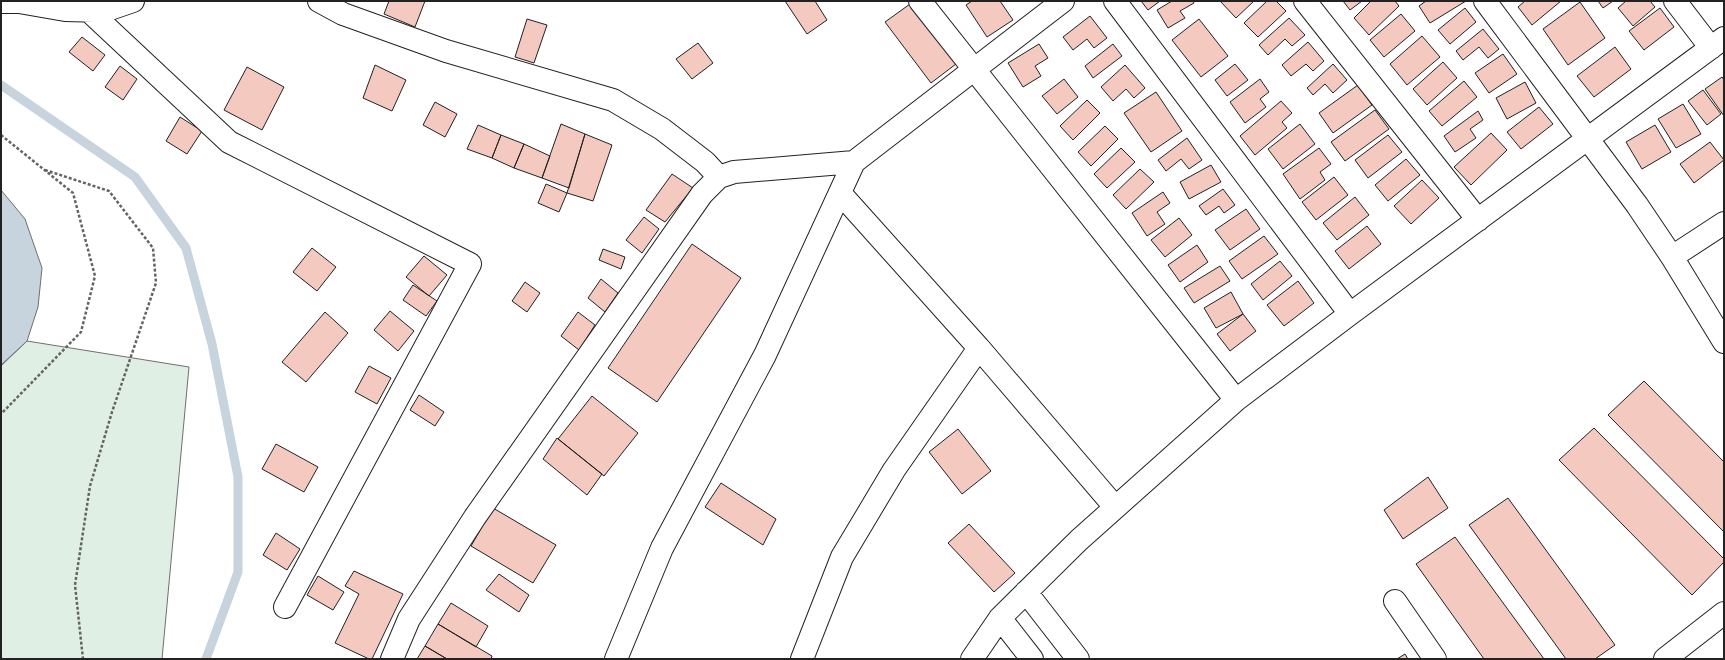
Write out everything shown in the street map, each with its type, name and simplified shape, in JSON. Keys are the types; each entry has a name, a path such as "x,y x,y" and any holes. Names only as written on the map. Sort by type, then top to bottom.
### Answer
{"street":[{"path":"1,2 19,2 65,10 104,11 133,1"},
{"path":"319,1 343,14 446,51 613,100 662,129 705,162 719,176"},
{"path":"920,1 1236,400"},
{"path":"616,659 662,548 765,355 854,162 1063,1"},
{"path":"1115,1 1350,314"},
{"path":"1305,1 1478,220"},
{"path":"1485,1 1637,206 1672,257 1724,342"},
{"path":"972,659 1000,618 1079,540 1236,400 1350,314 1718,43 1675,1"},
{"path":"88,10 229,142 470,264 285,607"},
{"path":"392,659 410,619 474,517 702,194 719,176 734,172 854,162"},
{"path":"840,193 979,348 1115,507"},
{"path":"1672,257 1724,223"},
{"path":"802,659 842,557 894,470 979,348"},
{"path":"1026,592 1078,659"},
{"path":"1395,601 1434,659"},
{"path":"1665,659 1724,613"},
{"path":"1000,618 1032,659"}],"path":[{"path":"1,135 73,193 95,276 81,332 1,414"},
{"path":"45,170 109,191 153,248 156,283 112,412 90,486 75,585 82,659"}],"green space":[{"path":"27,341 189,367 162,659 1,659 1,366"}],"shaded area":[{"path":"1,190 25,219 42,268 38,307 27,341 1,365"}],"building":[{"path":"389,1 425,1 415,27 384,14"},
{"path":"785,1 815,1 827,20 807,34"},
{"path":"972,1 1000,1 1013,20 987,37 966,5"},
{"path":"1141,1 1160,1 1148,10"},
{"path":"1172,1 1193,1 1194,3 1180,11 1185,18 1168,28 1157,10"},
{"path":"1220,1 1254,1 1236,18"},
{"path":"1267,1 1276,1 1286,11 1258,37 1244,23"},
{"path":"1343,1 1362,1 1350,10"},
{"path":"1371,1 1395,1 1399,6 1369,35 1354,18"},
{"path":"1426,1 1466,1 1430,23 1419,6"},
{"path":"1525,1 1561,1 1532,25 1518,7"},
{"path":"1598,1 1613,1 1603,8"},
{"path":"1626,1 1650,1 1655,7 1633,26 1618,8"},
{"path":"1580,2 1605,38 1568,65 1543,29"},
{"path":"910,4 956,64 931,83 885,22"},
{"path":"1465,8 1476,22 1450,44 1438,30"},
{"path":"1660,8 1674,27 1644,50 1629,31"},
{"path":"1401,14 1415,31 1384,57 1370,40"},
{"path":"1090,16 1107,38 1094,48 1087,39 1073,50 1063,37"},
{"path":"1289,18 1305,35 1292,46 1285,39 1268,55 1259,45"},
{"path":"527,19 547,25 534,63 515,57"},
{"path":"1199,19 1228,56 1201,77 1172,40"},
{"path":"1483,29 1499,49 1488,58 1479,47 1463,60 1456,51"},
{"path":"1422,36 1440,57 1407,85 1390,64"},
{"path":"82,37 105,55 93,71 69,52"},
{"path":"1308,42 1324,61 1313,71 1306,64 1291,76 1282,65"},
{"path":"698,43 713,63 692,79 676,59"},
{"path":"1039,44 1048,58 1035,66 1041,76 1023,87 1008,63"},
{"path":"1113,44 1122,56 1093,78 1085,66"},
{"path":"1615,47 1631,69 1594,97 1577,76"},
{"path":"1503,54 1517,74 1489,93 1475,73"},
{"path":"1443,62 1457,78 1427,105 1413,89"},
{"path":"1235,64 1248,80 1227,96 1215,80"},
{"path":"1333,64 1347,80 1333,93 1325,84 1313,95 1307,88"},
{"path":"375,65 406,80 392,111 363,98"},
{"path":"1125,65 1145,88 1134,98 1126,89 1113,101 1101,87"},
{"path":"120,66 137,79 123,100 105,87"},
{"path":"247,67 284,87 262,130 224,110"},
{"path":"1722,77 1724,80 1724,116 1705,89"},
{"path":"1064,79 1078,97 1057,114 1042,96"},
{"path":"1260,79 1269,92 1260,99 1266,107 1245,123 1230,102"},
{"path":"1464,81 1477,97 1442,126 1429,111"},
{"path":"1525,82 1536,103 1507,119 1496,98"},
{"path":"1358,85 1372,105 1333,133 1319,113"},
{"path":"1703,90 1721,114 1707,125 1688,101"},
{"path":"1156,92 1182,131 1151,152 1124,113"},
{"path":"1087,100 1100,113 1073,140 1060,126"},
{"path":"1281,101 1292,113 1282,122 1287,128 1255,155 1240,136"},
{"path":"435,102 457,114 445,137 423,125"},
{"path":"1683,104 1701,134 1676,148 1658,119"},
{"path":"1539,107 1553,124 1521,149 1507,132"},
{"path":"1375,110 1389,129 1345,161 1331,142"},
{"path":"1478,111 1483,120 1470,129 1476,138 1455,152 1444,136"},
{"path":"180,117 202,131 187,154 166,141"},
{"path":"561,124 585,134 569,188 542,178"},
{"path":"1300,124 1315,144 1283,169 1268,149"},
{"path":"478,125 501,135 492,158 467,149"},
{"path":"1655,125 1671,152 1642,169 1626,142"},
{"path":"1105,126 1118,139 1091,166 1078,152"},
{"path":"1491,133 1507,150 1471,185 1454,167"},
{"path":"585,134 612,145 593,201 567,193"},
{"path":"501,135 524,144 514,168 492,158"},
{"path":"1388,135 1402,152 1368,178 1355,160"},
{"path":"1187,138 1202,160 1189,169 1181,159 1166,171 1158,160"},
{"path":"1710,142 1724,160 1694,183 1680,164"},
{"path":"524,144 550,156 542,178 514,168"},
{"path":"1121,148 1135,162 1107,188 1094,174"},
{"path":"1319,148 1331,164 1320,172 1325,180 1300,199 1283,174"},
{"path":"1406,159 1420,175 1388,201 1375,185"},
{"path":"1211,165 1221,182 1189,199 1180,182"},
{"path":"1140,169 1154,182 1126,209 1113,195"},
{"path":"672,174 693,188 665,222 646,210"},
{"path":"1334,177 1348,195 1316,220 1302,202"},
{"path":"1422,180 1439,198 1411,224 1394,206"},
{"path":"546,184 567,193 559,212 538,203"},
{"path":"1223,189 1235,205 1224,213 1219,206 1206,215 1199,206"},
{"path":"1163,192 1170,203 1157,212 1165,224 1147,236 1132,213"},
{"path":"1355,197 1369,215 1337,240 1323,223"},
{"path":"1246,209 1260,229 1230,250 1215,230"},
{"path":"644,217 659,229 642,253 626,240"},
{"path":"1179,218 1192,235 1165,257 1151,240"},
{"path":"1367,226 1381,244 1349,269 1335,251"},
{"path":"1264,236 1278,254 1242,279 1229,261"},
{"path":"692,244 741,278 657,402 608,368"},
{"path":"1197,245 1208,262 1180,282 1168,265"},
{"path":"312,248 336,267 317,291 293,272"},
{"path":"603,249 625,257 621,269 599,260"},
{"path":"424,256 447,275 429,296 406,277"},
{"path":"1280,261 1292,276 1263,300 1251,284"},
{"path":"1220,266 1230,281 1194,303 1184,288"},
{"path":"601,279 618,293 605,312 588,298"},
{"path":"1298,281 1314,303 1284,326 1267,305"},
{"path":"525,282 540,293 527,312 512,301"},
{"path":"413,285 437,301 426,316 403,300"},
{"path":"1231,292 1243,314 1216,328 1204,308"},
{"path":"390,311 414,331 398,351 374,330"},
{"path":"325,312 348,333 306,382 282,362"},
{"path":"578,312 595,325 579,350 561,336"},
{"path":"1243,314 1256,331 1230,351 1217,334"},
{"path":"369,366 391,378 377,404 355,392"},
{"path":"1644,381 1724,462 1724,532 1608,415"},
{"path":"419,395 444,412 435,426 410,410"},
{"path":"592,396 638,433 604,476 558,439"},
{"path":"1594,428 1724,559 1724,562 1692,595 1559,460"},
{"path":"958,429 991,471 962,494 929,452"},
{"path":"557,438 602,474 587,495 543,459"},
{"path":"276,444 318,467 304,492 262,469"},
{"path":"1428,477 1448,508 1403,539 1384,510"},
{"path":"721,483 776,519 763,545 705,507"},
{"path":"1508,498 1615,645 1595,659 1566,659 1469,525"},
{"path":"493,508 556,545 533,583 471,546"},
{"path":"969,524 1015,573 994,592 948,543"},
{"path":"276,533 300,549 287,570 263,555"},
{"path":"1455,537 1544,659 1484,659 1416,564"},
{"path":"354,571 403,594 372,659 335,643 359,594 345,586"},
{"path":"499,574 529,595 519,612 486,590"},
{"path":"318,576 344,592 333,610 307,595"},
{"path":"451,603 488,626 476,647 438,624"},
{"path":"438,624 492,656 491,659 447,659 425,646"},
{"path":"425,646 447,659 417,659"},
{"path":"1405,654 1408,659 1397,659"}],"waterway":[{"path":"1,85 135,177 186,248 212,344 238,477 238,572 206,659"}]}
